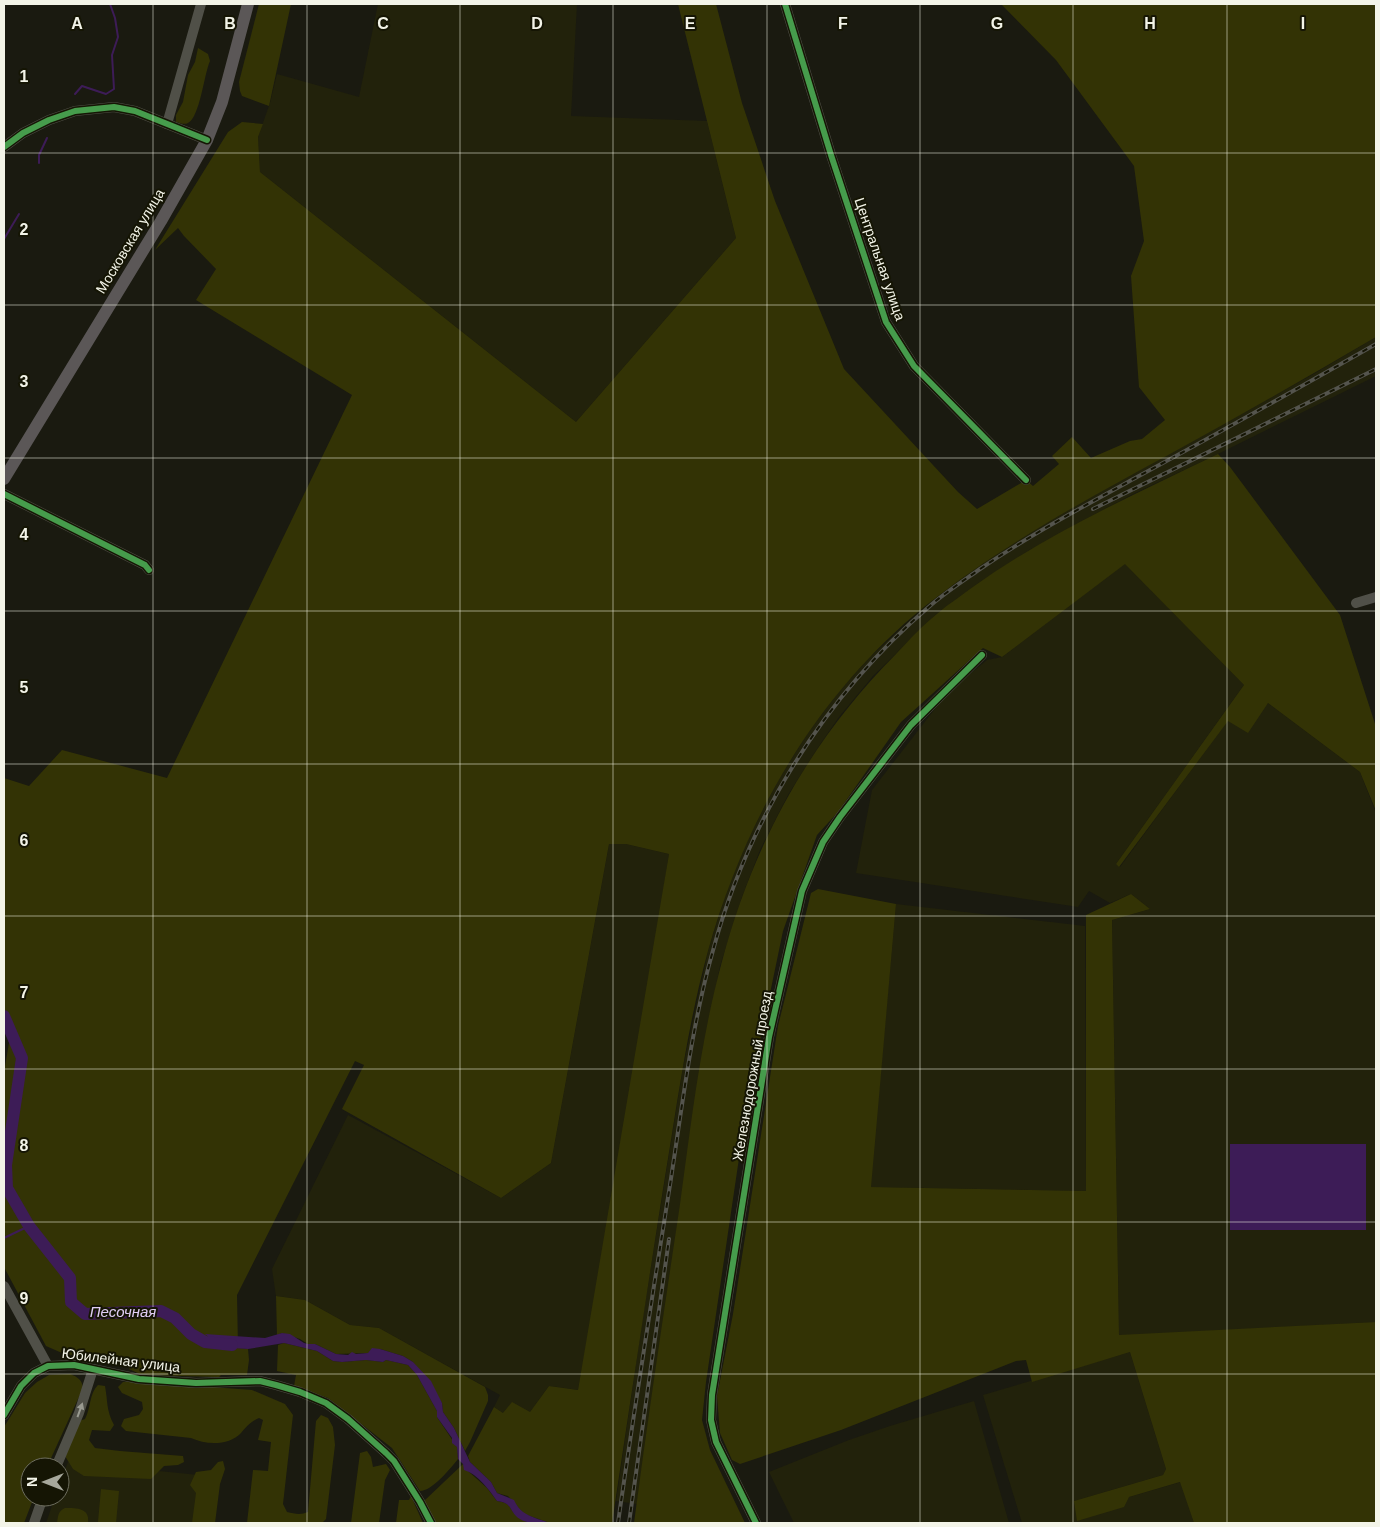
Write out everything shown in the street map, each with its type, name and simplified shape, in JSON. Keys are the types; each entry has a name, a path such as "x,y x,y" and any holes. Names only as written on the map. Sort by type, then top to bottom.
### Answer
{"main road":[{"name":"Московская улица","path":"4,479 161,221 207,140 222,102 248,4"}],"street":[{"path":"167,124 201,4"},
{"name":"Центральная улица","path":"785,4 831,155 886,322 914,366 1026,480"},
{"path":"4,147 23,133 49,120 75,111 114,107 135,112 207,140"},
{"path":"4,494 145,565 149,570"},
{"path":"1356,603 1376,597"},
{"name":"Железнодорожный проезд","path":"756,1523 716,1442 711,1420 712,1395 769,1036 802,891 823,842 882,763 911,725 982,655"},
{"name":"Юбилейная улица","path":"4,1286 48,1366 74,1365 139,1379 196,1382 260,1381 300,1392 326,1403 348,1419 394,1461 431,1523"},
{"path":"4,1415 21,1386 34,1373 48,1366"},
{"path":"60,1457 79,1413 94,1369"},
{"path":"34,1523 40,1507"}],"shaded area":[{"path":"259,4 291,4 269,106 242,96 239,82"},
{"path":"378,4 577,4 571,116 707,121 736,238 576,422 260,172 258,137 270,103 277,74 359,97"},
{"path":"678,4 716,4 742,103 775,201 844,369 958,492 977,509 1026,480 1033,486 1059,464 1052,456 1072,437 1091,458 1130,441 1142,439 1165,420 1139,387 1131,276 1144,241 1134,166 1056,60 1001,4 1376,4 1376,337 1075,507 983,564 924,607 885,642 850,679 818,719 789,762 764,807 742,854 723,902 708,951 688,1038 678,1096 612,1523 550,1523 524,1514 508,1496 497,1493 491,1482 470,1462 468,1456 494,1407 503,1413 512,1402 530,1412 549,1386 578,1390 669,854 626,844 609,844 551,1163 501,1198 342,1109 364,1065 355,1061 237,1295 238,1348 248,1349 247,1375 221,1375 219,1377 142,1375 129,1369 130,1367 62,1353 46,1346 4,1267 4,1072 9,1043 4,1017 4,778 29,786 62,750 167,778 352,395 196,300 216,269 178,228 155,250 228,132 242,122 263,124 258,137 260,172 576,422 736,238"},
{"path":"198,48 208,54 210,61 196,113 188,123 182,124 176,122 176,115 183,102 188,75 195,62"},
{"path":"1376,337 1376,376 1133,494 1090,517 1028,551 983,580 939,612 873,676 839,717 817,749 788,795 760,850 742,897 720,966 700,1068 637,1504 616,1501 642,1322 683,1067 708,951 728,886 745,845 774,786 807,734 841,688 869,658 921,610 965,575 1008,546 1079,503 1310,376"},
{"path":"1218,454 1230,467 1340,615 1376,727 1376,811 1360,772 1268,703 1248,733 1228,721 1119,867 1116,864 1244,685 1125,564 1002,657 983,648 901,722 838,812 817,835 783,931 747,1104 702,1420 710,1450 745,1523 634,1523 692,1114 707,1024 721,965 749,878 767,837 788,798 810,760 836,723 865,688 916,633 942,610 999,569 1059,533 1122,500"},
{"path":"1125,563 1244,685 1116,864 1120,867 1228,720 1268,703 1360,772 1376,813 1376,1322 1119,1336 1112,920 1150,909 1131,894 1110,903 1089,891 1078,907 856,873 872,790 948,692 987,660 1002,657"},
{"path":"609,844 626,844 669,854 628,1122 578,1390 549,1386 530,1412 503,1413 494,1407 500,1395 379,1328 350,1325 305,1300 276,1296 272,1269 348,1115 501,1198 551,1163"},
{"path":"818,889 896,904 871,1187 1086,1191 1086,915 1131,894 1150,909 1112,920 1119,1335 1376,1322 1376,1523 1194,1523 1180,1482 1129,1497 1124,1507 1077,1521 1074,1501 1163,1475 1166,1469 1130,1352 1032,1382 1026,1360 1016,1361 841,1430 740,1464 732,1460 720,1433 717,1396 733,1314 778,1026 811,893"},
{"path":"896,904 1085,926 1086,1191 870,1187"},
{"path":"1230,1144 1366,1144 1366,1230 1230,1230"},
{"path":"276,1296 305,1300 350,1325 379,1328 485,1387 488,1401 465,1451 454,1428 443,1412 442,1403 413,1362 403,1356 380,1349 368,1353 336,1354 315,1344 308,1344 282,1333 277,1335"},
{"path":"282,1333 290,1334 304,1343 315,1344 336,1354 368,1353 372,1348 403,1356 413,1362 431,1381 442,1403 443,1412 454,1428 470,1462 491,1482 497,1493 514,1500 524,1513 550,1523 531,1523 519,1518 507,1504 497,1501 487,1487 474,1475 464,1470 463,1464 458,1459 457,1447 452,1443 452,1438 437,1417 437,1411 417,1375 408,1365 386,1360 383,1362 366,1360 333,1361 317,1351 284,1343 248,1349 232,1348 219,1346 205,1334 265,1338"},
{"path":"284,1343 317,1351 333,1361 366,1360 383,1362 386,1360 408,1365 417,1375 437,1411 437,1417 457,1447 458,1459 435,1484 420,1491 392,1448 328,1398 294,1386 296,1375 277,1371 278,1345"},
{"path":"1130,1352 1166,1469 1163,1475 1074,1501 1129,1497 1181,1482 1194,1523 1022,1523 983,1395"},
{"path":"70,1374 79,1379 83,1388 52,1457 20,1457 20,1507 30,1507 24,1523 4,1523 4,1427 25,1393 37,1382 49,1375"},
{"path":"123,1382 252,1390 285,1404 293,1415 283,1504 287,1512 300,1514 308,1512 316,1421 321,1415 328,1418 333,1427 335,1445 326,1519 322,1523 247,1523 253,1470 268,1471 271,1442 258,1440 263,1420 259,1418 249,1424 236,1437 217,1443 203,1442 191,1438 126,1431 121,1426 124,1419 139,1415 143,1409 142,1402 122,1393 118,1387"},
{"path":"98,1385 105,1386 108,1410 114,1425 110,1431 92,1430 89,1440 95,1448 183,1456 184,1462 178,1465 164,1466 151,1479 84,1476 73,1469 70,1464 70,1457 65,1456 76,1422 85,1419"},
{"path":"974,1401 1009,1523 794,1523 769,1472 849,1440"},
{"path":"367,1451 371,1457 373,1467 386,1464 390,1470 385,1480 379,1523 351,1523 360,1453"},
{"path":"223,1461 225,1469 220,1484 215,1523 192,1523 196,1493 190,1485 196,1472 211,1470 218,1462"},
{"path":"70,1462 209,1476 205,1523 46,1523 52,1507 70,1507"},
{"path":"463,1464 497,1501 508,1504 513,1512 523,1520 531,1523 435,1523 424,1501"},
{"path":"101,1489 119,1491 116,1523 98,1522"},
{"path":"411,1496 423,1523 396,1523 399,1500 409,1500"},
{"path":"65,1508 82,1510 87,1514 88,1523 57,1523 60,1512"}],"waterway":[{"path":"75,94 82,86 106,94 114,89 112,55 118,37 115,18 110,4"},
{"path":"39,163 39,155 47,138"},
{"path":"4,239 19,214"},
{"name":"Песочная","path":"4,1016 22,1058 6,1165 7,1188 29,1226 70,1278 71,1302 85,1314 161,1311 175,1318 191,1334 205,1342 232,1345"},
{"path":"4,1238 29,1226"}],"railway":[{"path":"618,1523 698,1011 727,904 746,855 769,808 795,763 824,720 857,679 892,641 931,605 955,587 999,556 1057,521 1376,344"},
{"path":"1093,509 1376,369"},
{"path":"629,1523 669,1239"}],"cycle path":[{"path":"785,4 831,155 886,322 914,366 1026,480"},
{"path":"4,147 23,133 49,120 75,111 114,107 135,111 207,140"},
{"path":"4,494 145,565 149,570"},
{"path":"756,1523 716,1442 711,1420 712,1395 769,1037 802,891 823,842 840,817 911,725 982,655"},
{"path":"4,1415 21,1386 34,1373 48,1366 74,1365 139,1379 196,1383 260,1381 276,1385 300,1392 326,1403 348,1419 394,1461 431,1523"}]}
